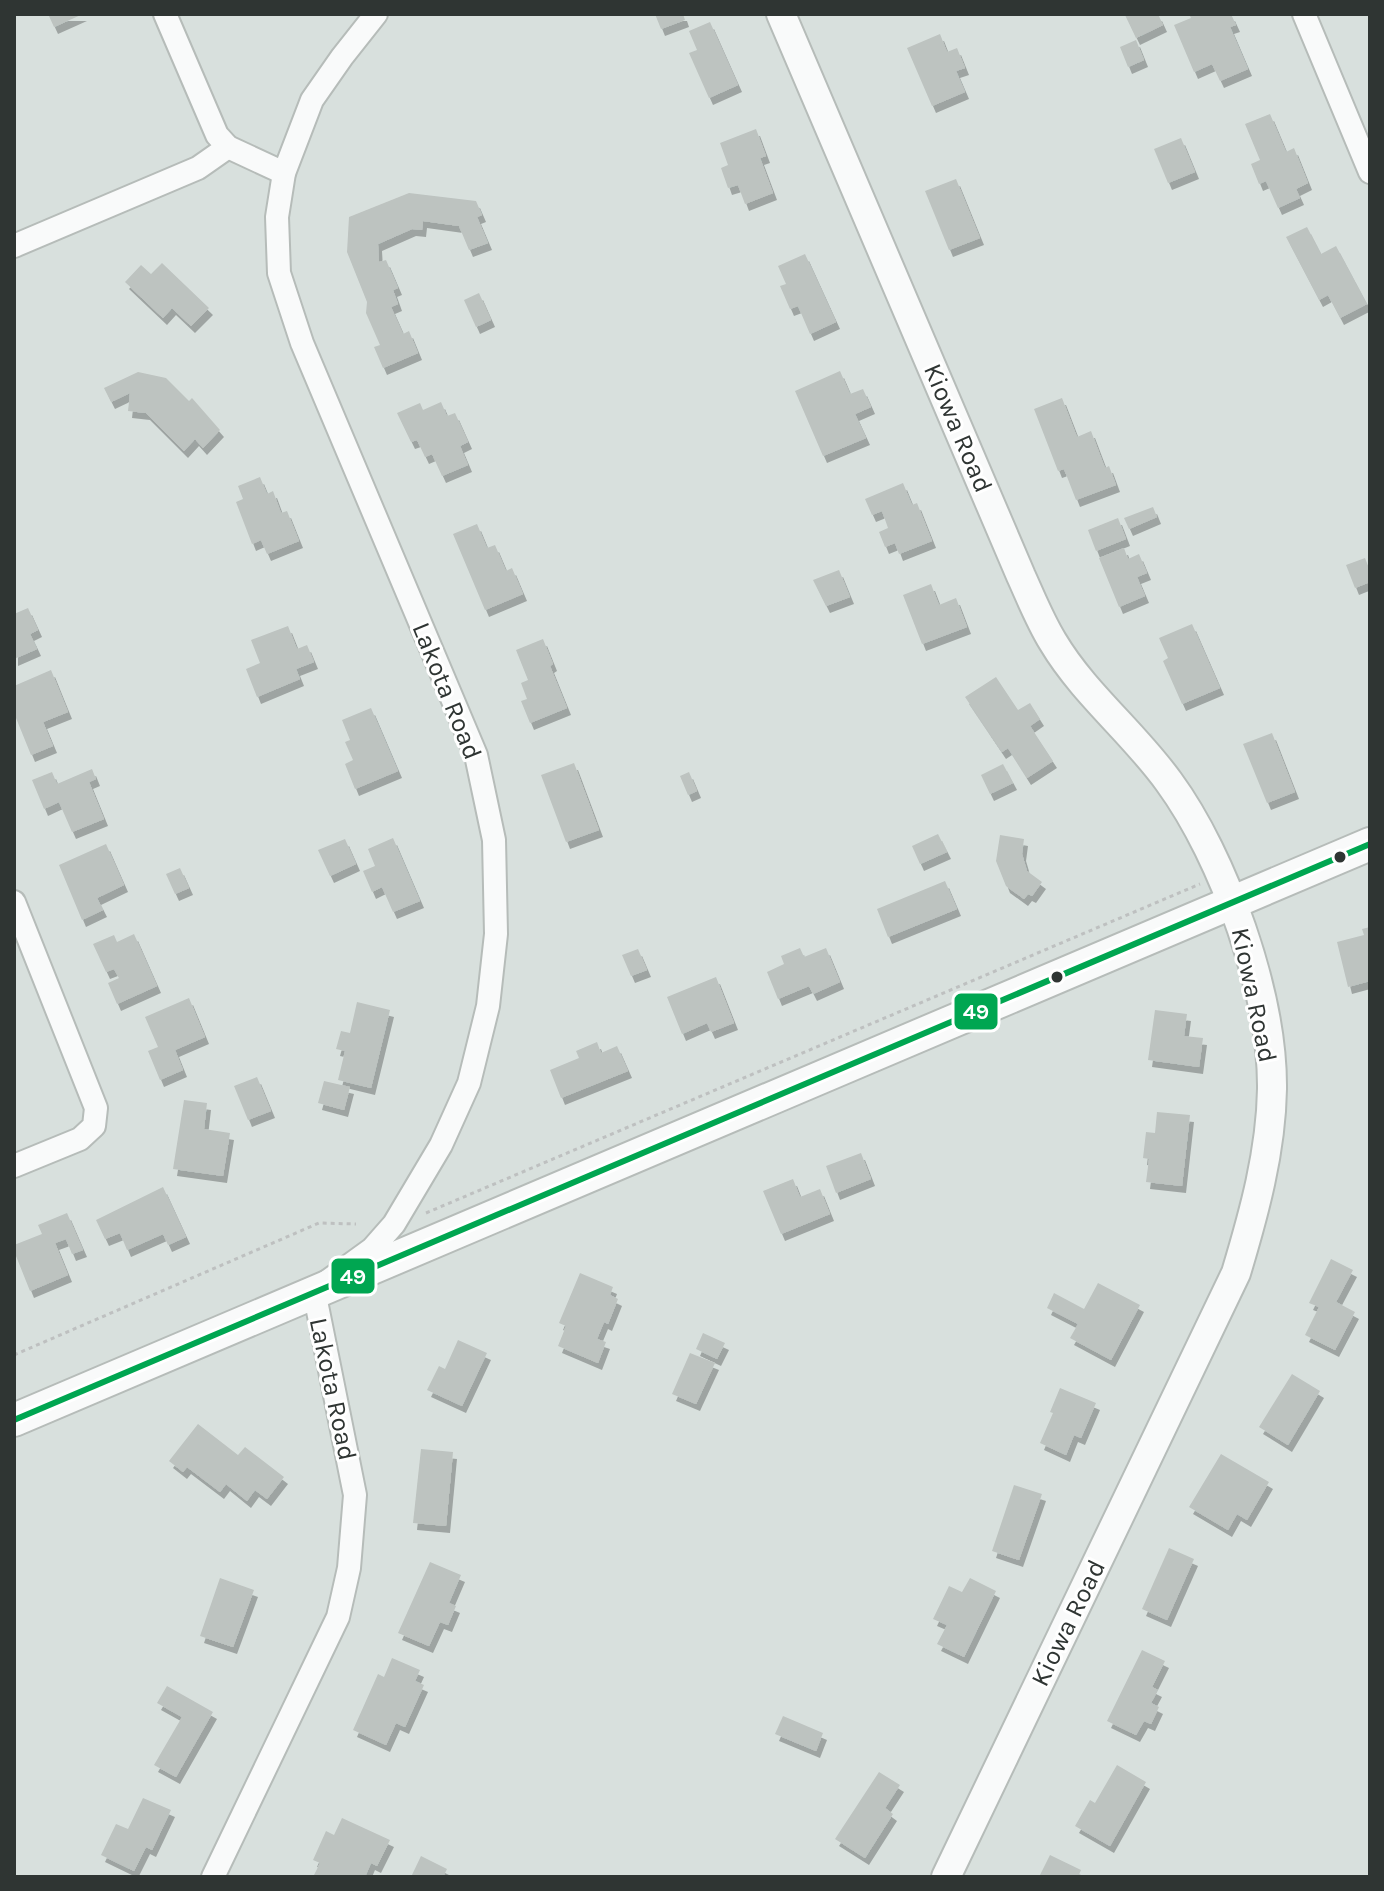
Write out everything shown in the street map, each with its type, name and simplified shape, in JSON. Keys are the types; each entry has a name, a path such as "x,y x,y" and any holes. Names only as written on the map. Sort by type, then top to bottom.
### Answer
{"main road":[{"path":"14,1420 1370,844"}],"street":[{"path":"165,14 217,135 228,147 284,173"},
{"name":"Lakota Road","path":"213,1877 338,1617 349,1568 355,1495 314,1291 372,1249 399,1218 441,1145 469,1083 488,1006 496,934 494,840 476,755 302,343 279,273 277,217 284,173 312,100 376,14"},
{"name":"Kiowa Road","path":"781,14 1021,576 1053,642 1102,706 1167,778 1187,806 1233,904 1259,993 1269,1049 1272,1088 1269,1139 1255,1211 1236,1273 946,1877"},
{"path":"1304,14 1370,172"},
{"path":"14,246 198,168 228,147"},
{"path":"14,902 96,1108 94,1126 80,1139 14,1166"}],"path":[{"path":"421,1215 1200,884"},
{"path":"14,1355 319,1223 356,1224"}],"building":[{"path":"48,14 83,14 54,27"},
{"path":"655,14 683,14 685,20 661,29"},
{"path":"1127,14 1158,14 1163,25 1136,38"},
{"path":"1189,14 1231,14 1236,25 1230,27 1248,69 1220,81 1212,64 1194,72 1174,25 1191,18"},
{"path":"710,22 738,85 709,98 689,53 697,50 689,31"},
{"path":"940,34 947,52 957,48 965,68 956,71 965,92 932,106 907,48"},
{"path":"1136,40 1144,60 1128,67 1120,47"},
{"path":"1270,114 1286,152 1294,148 1308,183 1296,189 1300,198 1278,208 1266,181 1259,184 1251,164 1260,160 1245,124"},
{"path":"756,129 766,156 760,158 773,193 745,204 738,185 728,188 721,168 728,165 720,143"},
{"path":"1181,138 1195,172 1168,183 1154,149"},
{"path":"956,179 980,238 949,250 925,191"},
{"path":"409,193 476,201 482,215 477,217 488,243 469,250 459,226 423,221 422,230 412,229 378,244 379,262 386,260 398,288 393,290 398,304 391,307 403,334 409,331 418,353 383,368 374,347 380,345 366,313 367,302 347,252 349,217"},
{"path":"1307,227 1321,254 1336,246 1367,304 1340,318 1328,295 1319,300 1286,237"},
{"path":"805,254 836,322 810,334 798,306 790,309 780,286 786,284 778,266"},
{"path":"162,263 209,308 191,326 172,308 163,318 125,282 141,265 151,274"},
{"path":"479,293 491,320 476,327 464,300"},
{"path":"840,371 850,394 863,389 871,407 855,414 866,438 823,456 795,391"},
{"path":"138,372 166,378 189,401 192,398 220,430 203,448 195,439 184,451 146,413 128,411 130,393 111,402 104,388"},
{"path":"1062,398 1077,437 1091,431 1105,468 1109,466 1116,485 1076,500 1064,469 1058,471 1034,409"},
{"path":"441,402 447,416 455,413 468,442 460,446 468,465 442,476 432,454 425,457 417,440 411,442 397,413 420,403 423,410"},
{"path":"260,477 267,494 273,491 281,513 287,511 299,541 267,554 261,540 252,544 236,502 243,499 238,486"},
{"path":"903,483 912,505 917,503 932,541 899,554 895,543 885,547 879,532 888,528 882,511 872,515 865,499"},
{"path":"1153,507 1157,517 1129,529 1124,518"},
{"path":"1118,518 1126,539 1096,551 1088,530"},
{"path":"477,524 487,548 495,545 506,571 512,568 523,594 485,610 453,534"},
{"path":"1124,548 1128,559 1139,554 1147,573 1137,577 1145,596 1119,607 1099,558"},
{"path":"1365,558 1370,582 1355,588 1346,565"},
{"path":"839,570 850,597 826,606 813,580"},
{"path":"931,584 939,605 956,598 967,627 922,644 903,595"},
{"path":"28,608 38,630 30,634 37,649 14,659 14,614"},
{"path":"1192,624 1220,688 1182,704 1163,661 1168,658 1159,638"},
{"path":"288,626 297,649 307,645 314,662 296,669 300,679 257,697 246,669 260,663 251,640"},
{"path":"543,639 567,708 530,723 521,701 527,699 521,683 528,680 516,650"},
{"path":"51,670 68,712 43,722 53,746 31,755 14,713 14,686"},
{"path":"996,677 1018,710 1030,703 1040,719 1030,726 1053,761 1027,778 1008,748 1002,752 965,697"},
{"path":"371,708 398,771 355,789 345,764 353,760 345,742 350,740 342,720"},
{"path":"1272,733 1295,792 1267,803 1243,744"},
{"path":"574,763 599,830 566,842 541,775"},
{"path":"1003,764 1013,783 990,794 981,775"},
{"path":"92,769 96,779 89,782 104,819 72,832 59,802 44,809 32,780 52,772 57,784"},
{"path":"689,772 697,791 688,795 680,776"},
{"path":"938,834 947,852 920,864 912,846"},
{"path":"1000,835 1024,839 1022,854 1027,871 1042,882 1032,896 1028,894 1024,899 1006,886 996,861"},
{"path":"393,838 420,901 393,912 382,887 372,892 363,871 375,866 368,849"},
{"path":"345,839 356,864 330,876 318,850"},
{"path":"106,844 124,885 97,898 103,910 82,920 59,865"},
{"path":"180,868 189,888 175,894 166,874"},
{"path":"945,881 957,909 888,937 877,909"},
{"path":"1370,927 1370,981 1348,987 1337,942 1364,935 1362,929"},
{"path":"134,934 157,986 117,1004 108,983 119,978 114,969 106,972 93,944 114,935 117,942"},
{"path":"800,948 804,957 826,948 840,982 813,994 809,986 778,999 767,972 784,964 781,956"},
{"path":"638,949 647,970 631,976 622,955"},
{"path":"716,977 734,1023 711,1032 707,1023 682,1034 667,997"},
{"path":"189,998 205,1037 175,1050 183,1070 160,1080 148,1051 158,1047 145,1017"},
{"path":"357,1002 390,1010 371,1088 338,1080 345,1051 336,1049 341,1031 350,1033"},
{"path":"1155,1010 1187,1014 1184,1036 1203,1038 1199,1067 1148,1060"},
{"path":"597,1042 601,1053 617,1046 628,1071 561,1098 550,1070 579,1058 576,1051"},
{"path":"257,1077 271,1111 248,1120 234,1086"},
{"path":"324,1081 350,1087 344,1110 318,1103"},
{"path":"184,1100 207,1103 204,1129 230,1133 223,1176 173,1169"},
{"path":"1157,1112 1190,1115 1182,1186 1146,1182 1149,1159 1143,1158 1146,1132 1155,1133"},
{"path":"861,1153 871,1179 836,1193 826,1166"},
{"path":"793,1179 800,1197 820,1189 830,1214 781,1234 763,1191"},
{"path":"163,1187 186,1237 168,1245 163,1234 127,1250 120,1233 105,1239 96,1220"},
{"path":"67,1213 83,1250 72,1254 66,1239 55,1243 68,1275 30,1291 14,1245 42,1234 38,1225"},
{"path":"1331,1259 1353,1270 1336,1302 1355,1312 1335,1350 1305,1335 1319,1307 1309,1303"},
{"path":"580,1273 613,1287 610,1295 618,1299 608,1324 604,1322 597,1339 606,1342 598,1363 558,1346 566,1326 559,1323"},
{"path":"1098,1283 1140,1305 1111,1360 1070,1338 1078,1324 1047,1308 1054,1293 1084,1309"},
{"path":"703,1333 725,1343 717,1359 696,1349"},
{"path":"458,1340 487,1353 462,1406 427,1390 439,1366 445,1369"},
{"path":"690,1353 715,1363 696,1404 672,1394"},
{"path":"1292,1374 1320,1391 1288,1445 1259,1427"},
{"path":"1060,1388 1096,1403 1081,1438 1074,1435 1066,1455 1040,1443"},
{"path":"198,1424 238,1455 245,1447 284,1477 267,1499 255,1490 247,1501 226,1484 220,1492 187,1467 183,1472 169,1461"},
{"path":"421,1449 453,1452 446,1526 413,1523"},
{"path":"1221,1454 1269,1482 1247,1520 1237,1514 1228,1530 1189,1507"},
{"path":"1014,1485 1042,1494 1019,1560 992,1551"},
{"path":"1169,1548 1194,1559 1167,1620 1142,1609"},
{"path":"430,1562 461,1575 449,1603 456,1606 448,1625 440,1622 429,1646 398,1633"},
{"path":"220,1578 254,1590 233,1647 200,1636"},
{"path":"970,1578 996,1591 964,1657 937,1644 947,1625 933,1619 949,1586 962,1592"},
{"path":"1142,1650 1165,1661 1152,1687 1158,1690 1151,1703 1159,1707 1151,1724 1144,1721 1136,1735 1107,1721"},
{"path":"392,1658 420,1670 415,1681 424,1685 405,1727 396,1723 386,1745 353,1730 378,1674 384,1677"},
{"path":"167,1686 213,1712 176,1777 154,1765 182,1717 157,1703"},
{"path":"783,1716 823,1733 816,1751 775,1734"},
{"path":"1117,1765 1146,1782 1110,1846 1075,1826 1090,1800 1095,1803"},
{"path":"879,1772 900,1785 885,1808 893,1814 865,1858 835,1839"},
{"path":"143,1798 171,1810 152,1850 146,1847 134,1871 101,1855 116,1824 128,1829"},
{"path":"342,1818 390,1840 377,1866 371,1863 365,1877 313,1877 320,1863 313,1860 326,1831 334,1835"},
{"path":"1050,1855 1081,1870 1078,1877 1039,1877"},
{"path":"421,1856 447,1869 443,1877 411,1877"}],"transit line":[{"name":"49","path":"14,1420 1370,844"}]}
